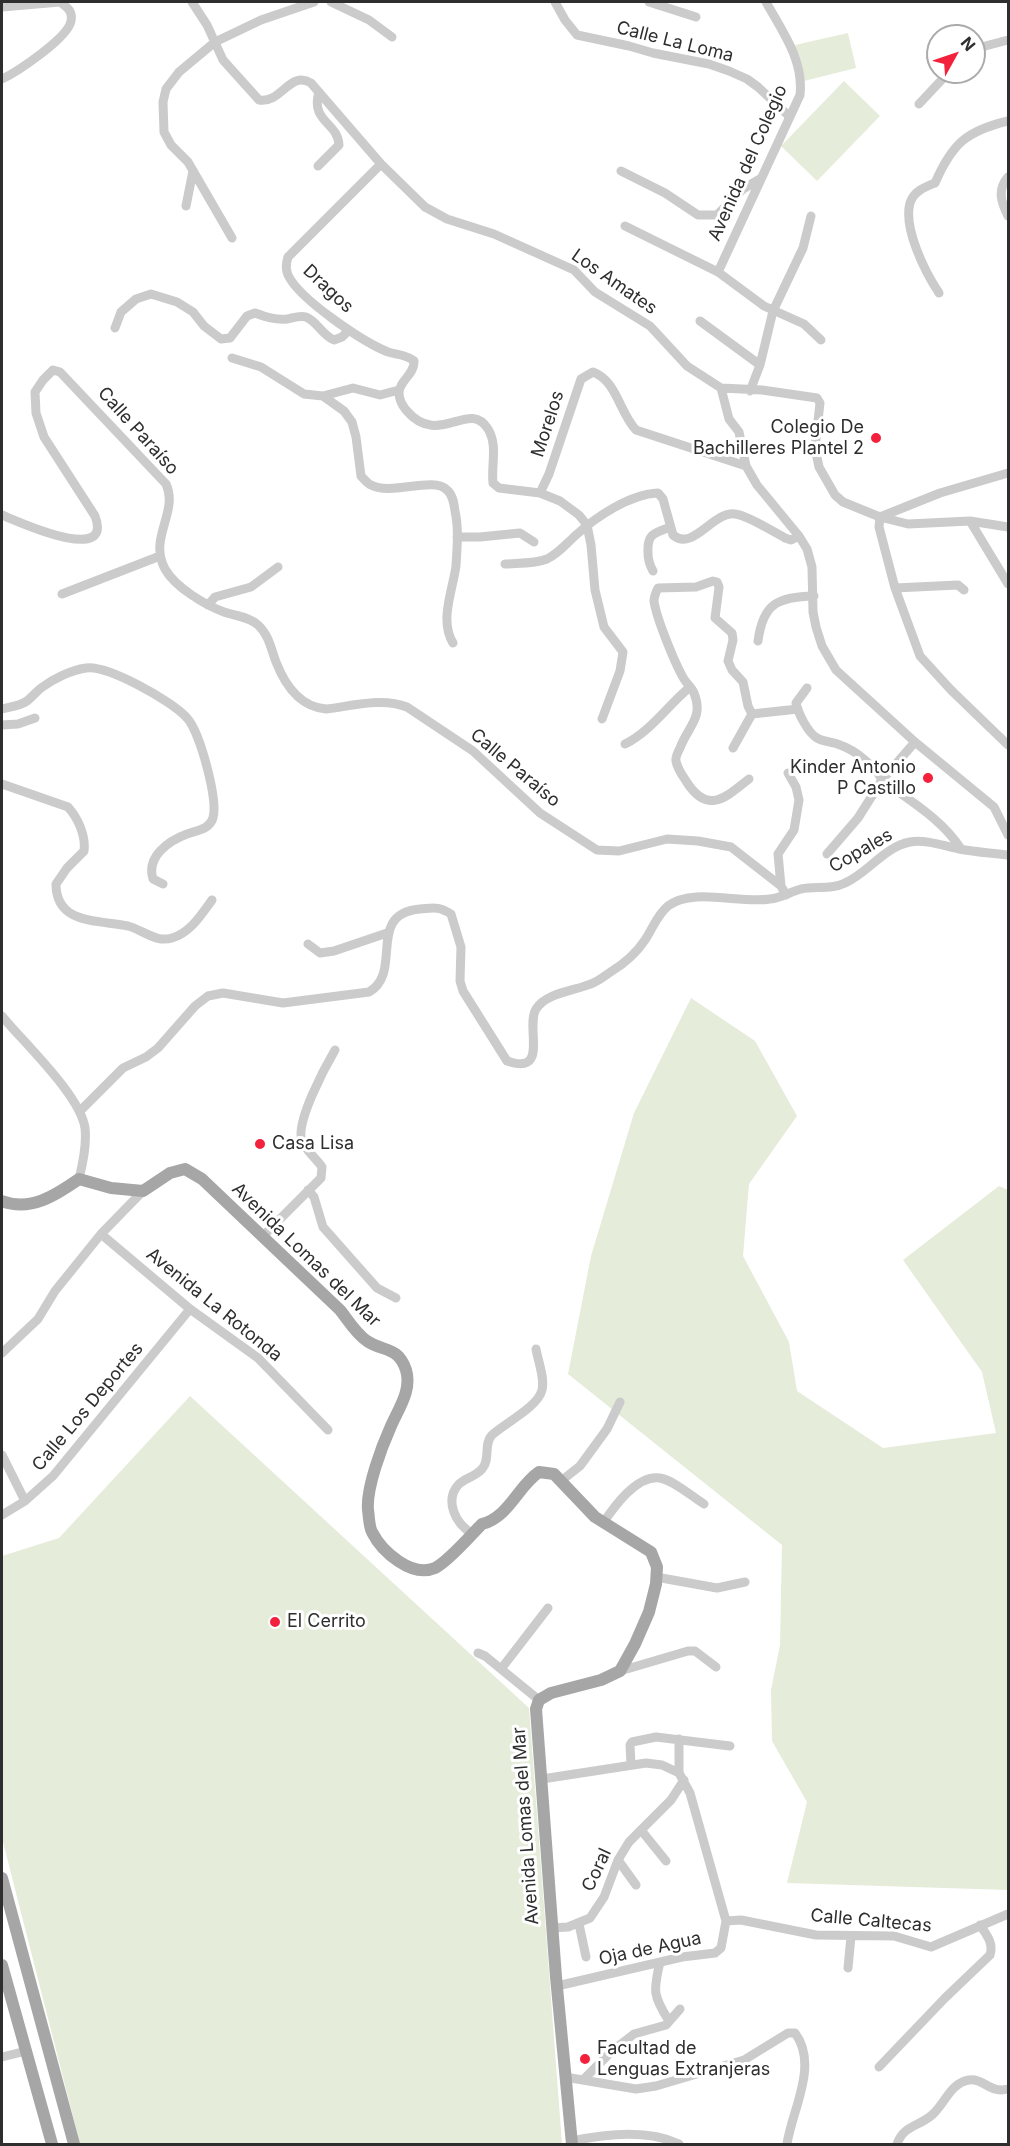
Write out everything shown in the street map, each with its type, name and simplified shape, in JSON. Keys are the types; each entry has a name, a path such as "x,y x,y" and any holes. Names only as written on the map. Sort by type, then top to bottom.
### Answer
{"main road":[{"name":"Avenida Lomas del Mar","path":"143,1191 170,1173 185,1169 202,1179 340,1310 352,1327 368,1342 386,1348 400,1358 408,1383 401,1406 384,1444 374,1476 368,1507 372,1532 391,1556 406,1567 432,1569 441,1564 472,1534 508,1507 533,1476 539,1472 554,1474 561,1480"},
{"path":"2,1202 28,1205 53,1196 79,1179 111,1188 143,1191"},
{"path":"539,1700 551,1694 601,1680 620,1671 649,1612 657,1567 651,1552 595,1517 561,1480"},
{"name":"Avenida Lomas del Mar","path":"539,1700 536,1716 552,1928 572,2143"},
{"path":"2,1878 74,2145"},
{"path":"2,1965 52,2145"}],"street":[{"path":"2,7 60,2 67,6 71,13 71,20 55,43 2,79"},
{"path":"192,2 215,42"},
{"path":"232,238 188,162 171,145 164,132 163,102 171,79 215,42 261,20 314,2"},
{"path":"331,2 369,20 392,37"},
{"name":"Calle La Loma","path":"555,2 577,35 629,46 653,54 698,61 729,71 758,87 790,117"},
{"path":"649,2 696,17"},
{"name":"Avenida del Colegio","path":"718,272 800,95 800,68 766,2"},
{"path":"986,46 1008,40"},
{"name":"Los Amates","path":"215,42 216,48 233,73 259,100 272,99 297,79 305,79 311,83 381,164 425,207 447,219 494,234 579,274 595,292 650,326 687,366 721,388 762,390 817,398 820,403 815,448 819,467 836,495 843,502 880,517"},
{"path":"919,104 938,84"},
{"path":"318,166 339,146 339,139 318,112 315,104 319,92"},
{"path":"939,293 928,276 914,245 909,214 910,202 919,190 935,183 956,145 971,134 1007,122"},
{"name":"Dragos","path":"381,164 288,257 286,266 289,277 294,283 327,315 348,331 389,352 409,357 414,361 414,367 399,390"},
{"path":"186,206 193,171"},
{"path":"621,171 664,193 698,215 717,215 743,189 760,179"},
{"path":"1008,177 1002,185 1000,195 1008,216"},
{"path":"750,391 760,366 768,308 803,248 811,216"},
{"path":"625,226 718,272 768,308 804,324 821,340"},
{"path":"115,328 121,312 136,299 150,294 177,303 193,312 204,326 222,339 230,338 247,316 255,313 269,319 303,316 312,320 325,336 334,340 342,337 348,331"},
{"path":"700,321 760,366"},
{"path":"232,358 261,367 304,394 323,396 352,388 380,395 399,390 401,404 419,422 441,427 466,417 476,418 488,428 494,445 493,483 499,488 540,493 560,501 579,515 587,525 595,590 604,627 622,652 620,671 602,718"},
{"name":"Calle Paraíso","path":"2,515 62,538 79,540 90,538 96,533 99,525 95,516 44,437 36,413 35,392 48,374 53,370 60,372 166,484 170,492 169,504 159,543 160,556 165,569 174,580 208,605 246,618 258,625 268,639 276,663 289,687 303,701 317,709 385,703 396,703 407,707 472,751 540,813 597,850 619,851 667,838 731,847 781,886"},
{"name":"Morelos","path":"540,493 549,474 581,378 593,372 602,376 612,389 636,430 746,466"},
{"path":"721,388 729,419 738,432 746,466 757,485 807,549 812,567 813,612 822,646 829,660 836,670 915,742 994,807 1008,835"},
{"path":"323,396 344,411 352,422 361,476 370,485 385,489 437,485 447,490 453,499 457,537 455,567 447,615 450,638 453,643"},
{"path":"880,517 940,493 1008,473"},
{"path":"506,564 545,560 554,555 587,525 616,506 658,493 663,499 670,527 677,539 687,539 721,517 734,514 790,540 799,536"},
{"path":"880,517 908,524 970,521 1008,527"},
{"path":"880,517 879,527 896,588 920,656 951,690 1008,745"},
{"path":"970,521 1008,584"},
{"path":"653,571 647,560 648,540 651,536 670,527"},
{"path":"457,537 520,533 534,542"},
{"path":"62,594 160,556"},
{"path":"208,605 215,597 251,587 278,567"},
{"path":"749,779 724,798 717,801 706,800 692,790 679,771 675,759 685,734 695,721 698,712 694,692 683,678 664,632 654,600 658,588 696,587 713,581 717,582 719,587 715,618 732,633 733,640 728,661 732,670 743,682 752,714"},
{"path":"896,588 958,585 964,590"},
{"path":"759,641 761,622 769,609 793,596 814,596"},
{"path":"2,709 27,701 42,688 68,673 88,668 114,673 170,704 188,718 199,741 212,782 212,819 207,827 183,835 161,849 156,855 150,871 153,879 163,884"},
{"path":"625,744 640,737 670,704 690,687"},
{"path":"807,688 798,698 797,708 812,734 818,739 841,745 856,754 878,773 882,780 932,816 961,849"},
{"path":"752,714 797,708"},
{"path":"733,747 752,714"},
{"path":"2,725 18,724 35,718"},
{"path":"827,854 858,818 882,780 915,742"},
{"path":"786,895 781,886 778,854 794,830 799,800 796,786 788,773"},
{"path":"2,784 68,807 75,814 82,833 84,851 67,868 56,884 57,898 75,916 86,921 129,927 157,939 170,939 187,931 212,900"},
{"name":"Copales","path":"387,933 398,917 414,910 440,907 451,914 461,947 460,981 467,999 507,1061 517,1065 525,1064 532,1058 533,1016 537,1008 546,1001 593,983 614,970 639,947 658,917 669,905 681,899 697,897 739,900 770,899 801,889 833,887 845,884 894,847 910,842 925,842 1008,855"},
{"path":"80,1111 123,1068 146,1057 158,1048 195,1006 208,996 223,993 283,1003 369,992 376,988 386,968 387,933 334,951 320,953 308,944"},
{"path":"2,1017 68,1092 80,1111 85,1129 84,1155 79,1179"},
{"path":"263,1236 321,1178 322,1167 302,1141 301,1132 307,1105 334,1050"},
{"path":"308,1190 314,1197 323,1227 377,1288 396,1298"},
{"path":"2,1353 38,1319 55,1291 101,1234 143,1191"},
{"name":"Avenida La Rotonda","path":"101,1234 190,1309 258,1358 328,1430"},
{"name":"Calle Los Deportes","path":"2,1515 36,1494 68,1459 190,1309"},
{"path":"472,1534 464,1529 455,1516 452,1495 460,1482 475,1476 485,1466 487,1441 538,1399 543,1389 536,1349"},
{"path":"561,1480 580,1466 607,1429 620,1402"},
{"path":"2,1455 26,1501"},
{"path":"603,1523 620,1499 636,1486 657,1477 668,1481 704,1504"},
{"path":"656,1577 717,1588 745,1582"},
{"path":"501,1669 548,1608"},
{"path":"620,1671 688,1651 695,1651 716,1667"},
{"path":"478,1653 485,1656 539,1700"},
{"path":"631,1766 629,1748 632,1742 656,1737 730,1746"},
{"path":"679,1739 681,1777 690,1793 726,1921"},
{"path":"542,1779 646,1763 662,1765 681,1777"},
{"name":"Coral","path":"579,1924 590,1918 597,1910 618,1860 641,1830 671,1800 681,1777"},
{"path":"641,1830 666,1861"},
{"path":"618,1860 636,1885"},
{"name":"Calle Caltecas","path":"726,1921 741,1920 816,1935 894,1936 932,1947 1008,1914"},
{"name":"Oja de Agua","path":"557,1986 682,1957 715,1953 721,1948 726,1921"},
{"path":"552,1928 579,1924 586,1957"},
{"path":"879,2067 990,1955 992,1951 988,1935 980,1925"},
{"path":"848,1968 850,1936"},
{"path":"660,1962 654,1987 658,2004 669,2021"},
{"path":"583,2080 612,2051 634,2034 666,2025 680,2009"},
{"path":"565,2078 636,2089 656,2086 744,2060 788,2033 795,2033 801,2041 804,2074 787,2145"},
{"path":"2,2057 26,2051"},
{"path":"897,2145 900,2135 934,2113 953,2087 962,2082 972,2079 994,2090 1008,2089"},
{"path":"572,2143 611,2135 660,2137 679,2145"}],"green space":[{"path":"848,33 856,68 804,81 795,45"},
{"path":"844,81 880,116 817,181 781,146"},
{"path":"691,998 755,1041 797,1116 749,1184 743,1256 789,1342 797,1391 883,1448 996,1433 982,1372 903,1260 999,1186 1008,1190 1008,1890 787,1883 807,1802 772,1741 771,1690 780,1645 782,1545 568,1374 591,1256 634,1113"},
{"path":"190,1396 529,1708 562,2144 80,2144 2,1838 2,1556 59,1538"}],"place":[{"name":"Colegio De Bachilleres Plantel 2","path":"876,438"},
{"name":"Kinder Antonio P Castillo","path":"928,778"},
{"name":"Casa Lisa","path":"260,1144"},
{"name":"El Cerrito","path":"275,1622"},
{"name":"Facultad de Lenguas Extranjeras","path":"585,2059"}]}
